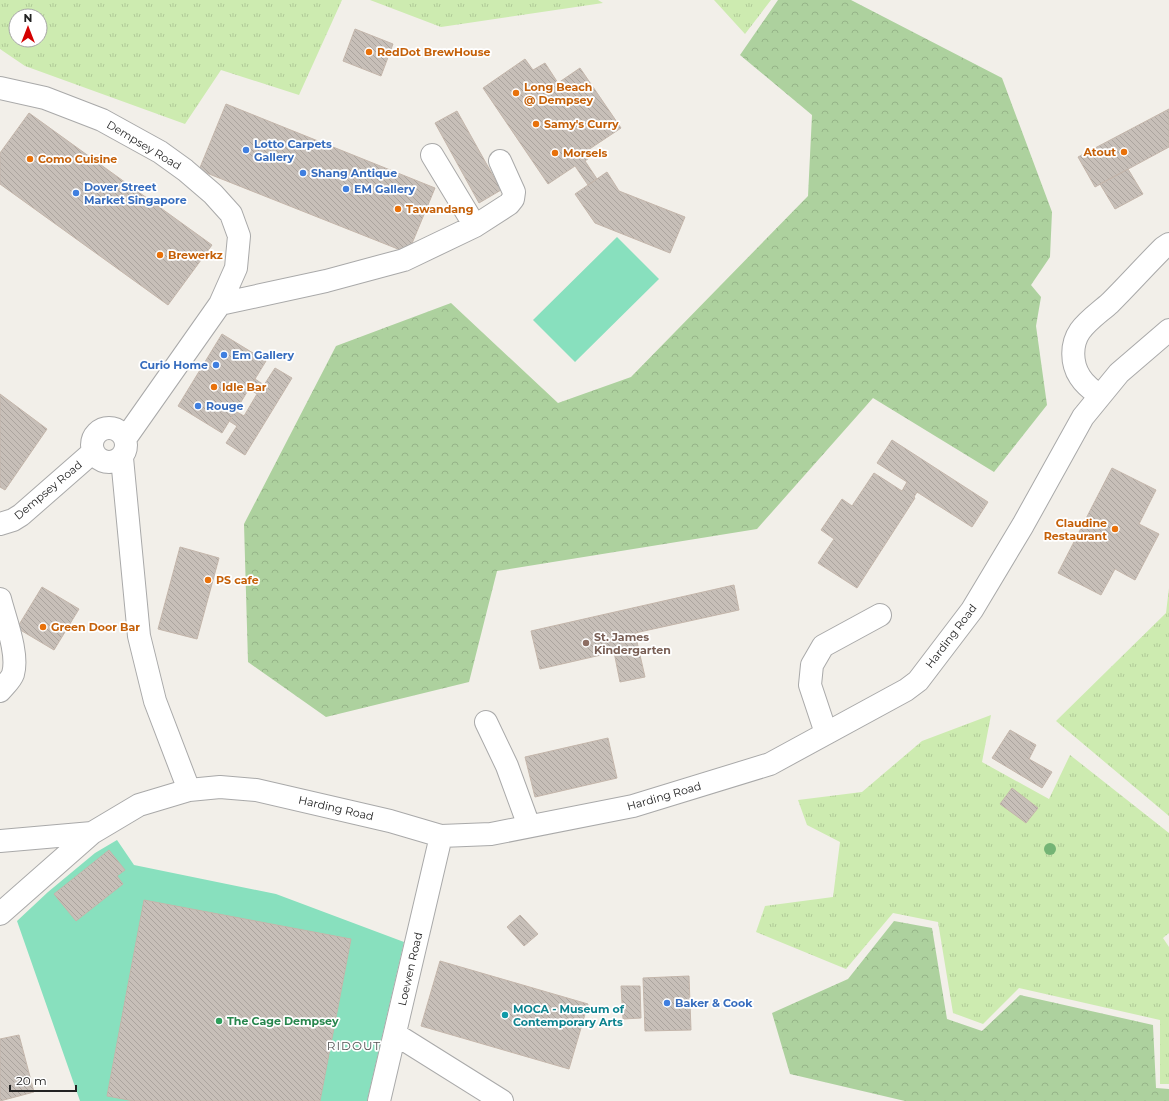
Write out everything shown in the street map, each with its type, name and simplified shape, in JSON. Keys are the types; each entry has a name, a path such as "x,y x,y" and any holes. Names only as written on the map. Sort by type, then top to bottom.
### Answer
{"street":[{"name":"Dempsey Road","path":"0,88 45,98 102,120 160,152 185,170 213,194 231,214 239,236 236,268 220,304 123,448"},
{"path":"432,156 475,226"},
{"path":"220,304 326,281 404,260 475,226 509,204 513,199 514,192 500,161"},
{"path":"1100,396 1080,378 1074,365 1073,351 1075,340 1087,323 1110,303 1163,248 1169,244"},
{"name":"Harding Road","path":"0,914 92,833 139,805 189,790 220,787 256,790 390,821 441,836 491,834 633,806 770,764 906,690 918,681 972,610 1023,525 1083,417 1119,373 1169,330"},
{"path":"123,448 116,461 103,461 97,458 93,452 93,439 102,429 116,429 122,433 139,636 155,702 189,790"},
{"name":"Dempsey Road","path":"0,524 13,520 21,515 93,452"},
{"path":"0,599 15,661 13,676 0,691"},
{"path":"826,733 810,685 812,665 823,646 880,615"},
{"path":"486,722 507,766 529,826"},
{"path":"0,840 92,833"},
{"name":"Loewen Road","path":"379,1101 441,836"},
{"path":"395,1034 502,1101"}],"green space":[{"path":"0,0 342,0 299,95 221,70 185,124 25,66 0,49"},
{"path":"370,0 598,0 603,3 441,27"},
{"path":"714,0 771,0 745,34"},
{"path":"778,0 851,0 1002,78 1052,212 1050,257 1031,285 1041,297 1036,326 1047,405 994,472 873,398 757,529 497,571 469,682 326,717 248,662 244,524 336,346 451,303 558,403 631,377 808,196 812,115 740,55"},
{"path":"617,237 659,279 575,362 533,320"},
{"path":"1169,588 1169,816 1056,721 1166,613"},
{"path":"991,715 982,762 1049,799 1070,755 1169,833 1169,933 1163,938 1169,947 1169,1084 1160,1084 1160,1020 1019,988 983,1024 953,1013 938,922 893,913 846,969 756,932 765,906 833,897 840,842 807,825 798,800 862,792 922,741"},
{"name":"The Cage Dempsey","path":"117,840 134,865 276,894 404,942 367,1101 80,1101 17,921 48,892 95,853"},
{"path":"894,921 932,928 947,1019 982,1031 1020,995 1153,1025 1156,1088 1169,1089 1169,1101 905,1101 790,1074 772,1013 848,979"}],"building":[{"path":"355,29 393,44 381,76 343,61"},
{"path":"525,59 533,70 545,63 558,83 580,68 621,128 588,150 592,156 585,161 597,179 588,185 575,166 548,184 483,88"},
{"path":"226,104 435,188 408,253 199,170"},
{"name":"Atout","path":"1169,109 1169,147 1095,187 1078,157"},
{"path":"457,111 501,190 479,203 435,123"},
{"path":"29,113 212,245 168,305 0,184 0,153"},
{"path":"1128,169 1143,194 1115,209 1100,184"},
{"path":"607,172 619,191 685,217 670,253 595,223 575,194"},
{"path":"222,334 266,361 222,433 178,406"},
{"path":"275,368 292,378 245,455 226,443 237,426 229,421 235,411 244,416 257,394 249,389 255,379 264,385"},
{"path":"0,394 47,429 5,490 0,487"},
{"path":"892,440 988,502 972,527 917,492 914,497 915,498 857,588 818,563 834,539 821,530 842,499 852,506 874,473 902,491 907,482 877,463"},
{"name":"Claudine Restaurant","path":"1112,468 1156,490 1139,524 1159,534 1135,580 1115,569 1101,595 1058,573"},
{"path":"180,547 219,558 197,639 158,629"},
{"name":"St. James Kindergarten","path":"734,585 739,610 635,633 645,677 620,682 614,652 540,669 531,631"},
{"path":"42,587 79,609 54,650 17,628"},
{"path":"1010,730 1036,745 1029,759 1052,772 1042,788 992,758"},
{"path":"608,738 617,778 535,797 525,757"},
{"path":"1012,788 1038,808 1026,823 1000,804"},
{"path":"109,850 125,870 117,876 123,884 76,921 54,894"},
{"path":"144,900 351,939 320,1101 134,1101 107,1096"},
{"path":"520,915 538,934 524,946 507,927"},
{"name":"MOCA - Museum of Contemporary Arts","path":"440,961 588,1004 569,1069 421,1026"},
{"path":"689,976 691,1030 645,1031 643,978"},
{"path":"621,986 640,986 641,1018 623,1019"},
{"path":"19,1035 34,1092 0,1101 0,1039"}],"place":[{"name":"RedDot BrewHouse","path":"369,52"},
{"name":"Long Beach @ Dempsey","path":"516,93"},
{"name":"Samy's Curry","path":"536,124"},
{"name":"Lotto Carpets Gallery","path":"246,150"},
{"name":"Atout","path":"1124,152"},
{"name":"Morsels","path":"555,153"},
{"name":"Como Cuisine","path":"30,159"},
{"name":"Shang Antique","path":"303,173"},
{"name":"EM Gallery","path":"346,189"},
{"name":"Dover Street Market Singapore","path":"76,193"},
{"name":"Tawandang","path":"398,209"},
{"name":"Brewerkz","path":"160,255"},
{"name":"Em Gallery","path":"224,355"},
{"name":"Curio Home","path":"216,365"},
{"name":"Idle Bar","path":"214,387"},
{"name":"Rouge","path":"198,406"},
{"name":"Claudine Restaurant","path":"1115,529"},
{"name":"PS cafe","path":"208,580"},
{"name":"Green Door Bar","path":"43,627"},
{"name":"St. James Kindergarten","path":"586,643"},
{"name":"Baker & Cook","path":"667,1003"},
{"name":"MOCA - Museum of Contemporary Arts","path":"505,1015"},
{"name":"The Cage Dempsey","path":"219,1021"}],"district":[{"name":"RIDOUT","path":"354,1045"}]}
